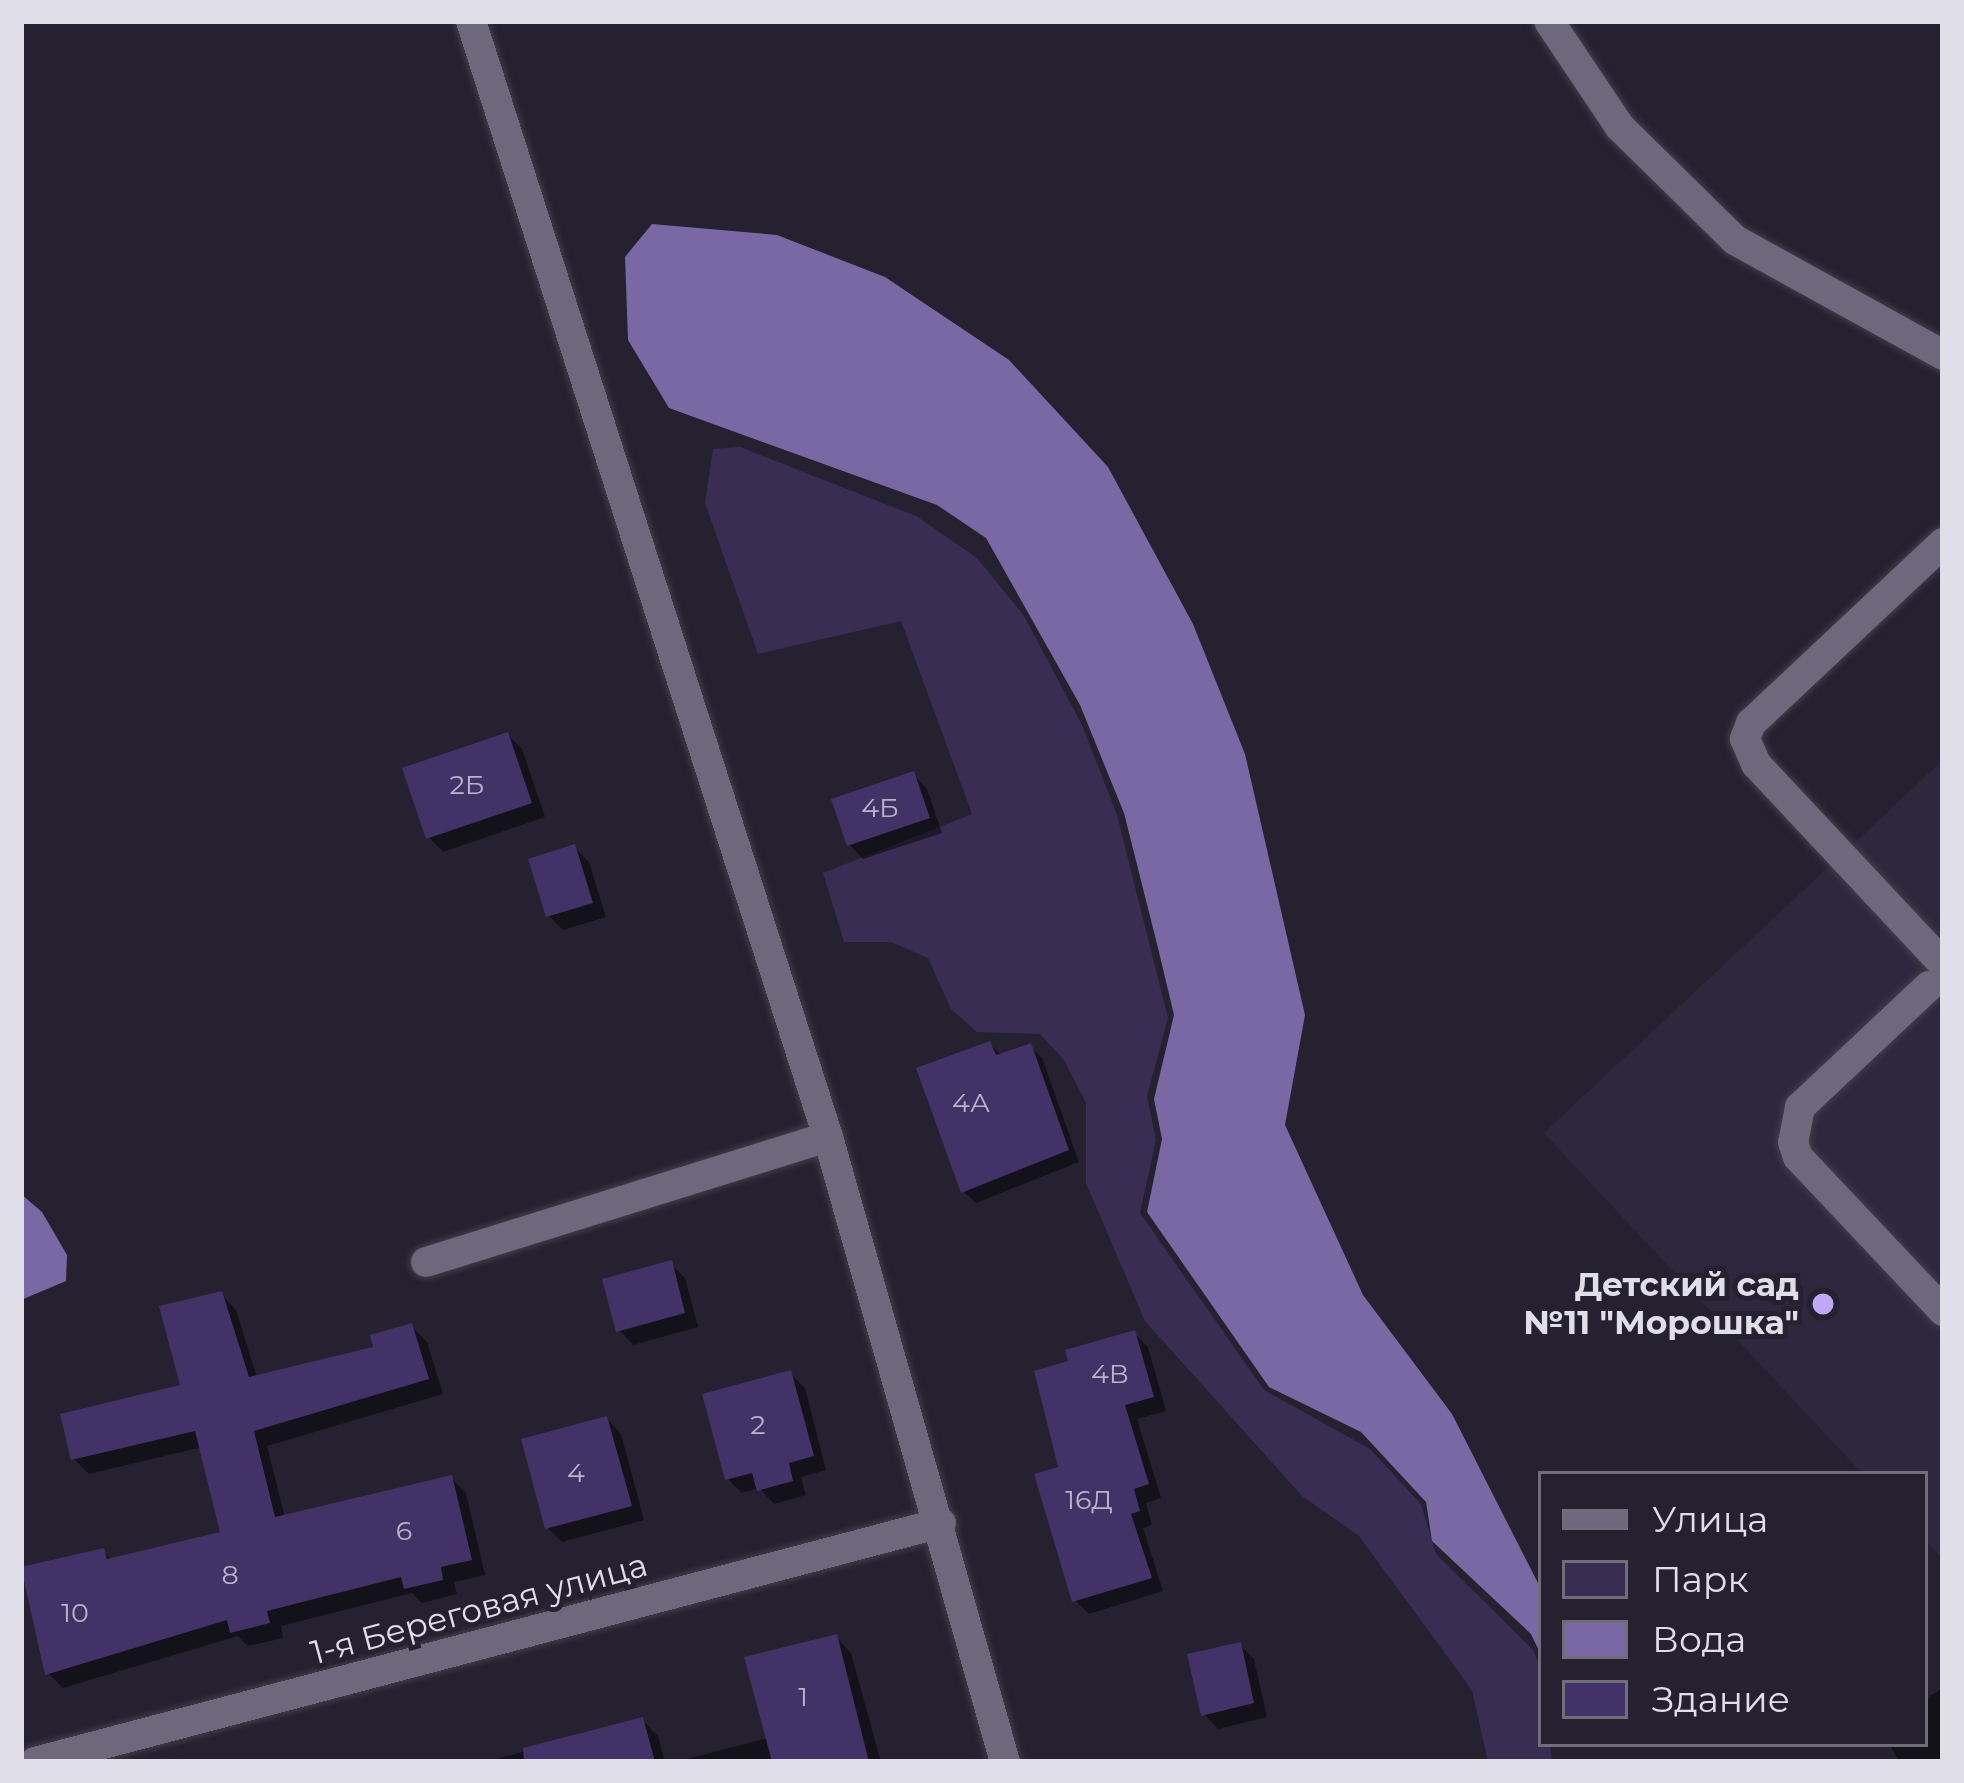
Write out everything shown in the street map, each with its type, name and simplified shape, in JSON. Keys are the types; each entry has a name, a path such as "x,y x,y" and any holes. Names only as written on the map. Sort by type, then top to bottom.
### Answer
{"street":[{"path":"471,21 828,1137 1005,1762"},
{"path":"1550,21 1620,127 1735,240 1943,355"},
{"path":"1943,543 1750,723 1745,739 1756,764 1940,981 1800,1107 1792,1142 1798,1157 1943,1311"},
{"path":"426,1262 828,1137"},
{"name":"1-я Береговая улица","path":"35,1762 941,1523"}],"shaded area":[{"name":"Детский сад №11 \"Морошка\"","path":"1943,760 1943,1559 1928,1543 1928,1471 1860,1471 1544,1133"}],"green space":[{"path":"740,447 916,516 977,558 1024,616 1082,725 1117,815 1168,1018 1147,1096 1156,1140 1140,1213 1264,1390 1370,1449 1421,1504 1436,1554 1533,1650 1538,1661 1538,1747 1550,1747 1552,1762 1488,1762 1472,1690 1359,1536 1302,1496 1145,1321 1086,1183 1086,1103 1064,1060 1040,1034 977,1032 951,1009 928,958 891,942 844,942 823,873 972,814 901,621 758,654 705,503 713,449"}],"water":[{"path":"652,224 777,235 885,277 1009,360 1108,467 1193,624 1245,754 1305,1015 1285,1125 1363,1295 1452,1414 1538,1583 1538,1649 1531,1634 1432,1541 1426,1502 1361,1432 1269,1387 1147,1212 1162,1139 1154,1099 1174,1015 1158,948 1124,813 1080,705 986,538 937,505 669,408 628,340 625,257"},
{"path":"21,1194 42,1212 67,1255 66,1281 21,1300"}],"building":[{"path":"508,732 532,803 426,839 402,768"},
{"path":"914,771 930,818 847,846 831,799"},
{"path":"575,844 593,903 546,917 528,859"},
{"path":"990,1041 996,1055 1031,1043 1069,1150 961,1193 916,1068"},
{"path":"672,1260 685,1313 616,1332 602,1279"},
{"path":"222,1291 249,1377 373,1347 370,1335 412,1323 429,1379 254,1431 275,1517 452,1475 472,1560 441,1567 443,1580 404,1589 401,1577 267,1611 270,1623 230,1633 227,1620 45,1675 21,1567 104,1548 107,1559 220,1532 195,1431 71,1460 60,1414 180,1385 159,1306"},
{"path":"1135,1330 1154,1397 1125,1405 1149,1484 1134,1489 1140,1511 1131,1514 1152,1578 1072,1602 1034,1474 1058,1467 1034,1371 1068,1361 1065,1350"},
{"path":"791,1370 814,1456 789,1463 793,1481 757,1491 752,1473 725,1480 702,1394"},
{"path":"607,1416 632,1506 545,1529 521,1439"},
{"path":"837,1634 869,1762 772,1762 744,1657"},
{"path":"1241,1642 1254,1703 1201,1716 1187,1654"},
{"path":"643,1717 655,1762 524,1762 523,1748"}],"place":[{"name":"Детский сад №11 \"Морошка\"","path":"1823,1304"}]}
